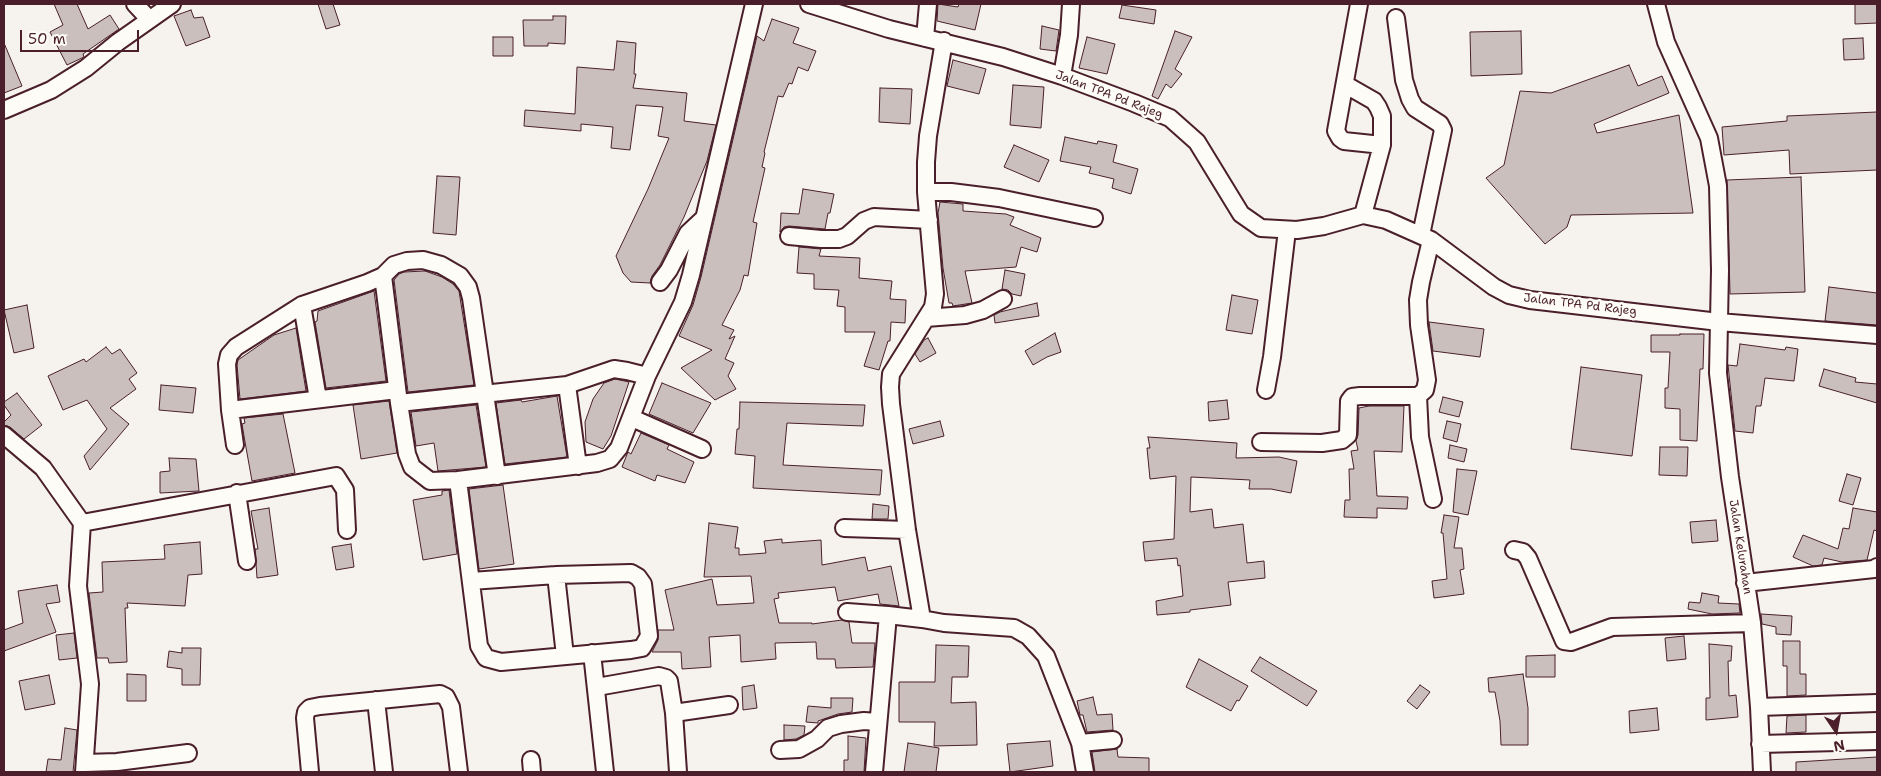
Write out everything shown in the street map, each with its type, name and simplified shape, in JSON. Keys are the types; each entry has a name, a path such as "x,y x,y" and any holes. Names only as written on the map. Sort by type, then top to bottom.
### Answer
{"street":[{"path":"135,4 149,19"},
{"path":"4,110 51,90 86,68 149,19 172,4"},
{"path":"383,276 398,396 407,454 412,467 430,481 458,480 578,466 610,459 619,448 647,376 683,302 691,275 754,4"},
{"name":"Jalan TPA Pd Rajeg","path":"809,4 889,29 1003,57 1134,102 1170,118 1197,142 1240,214 1261,228 1287,230 1324,226 1362,214 1386,220 1426,238 1494,287 1509,295 1530,300 1719,322 1877,335"},
{"path":"926,38 928,4"},
{"path":"1062,76 1069,36 1071,4"},
{"path":"1359,4 1346,85 1336,128 1338,137 1344,141 1382,145"},
{"name":"Jalan Kelurahan","path":"1656,4 1666,42 1709,138 1718,186 1720,270 1718,373 1730,477 1752,623 1762,772"},
{"path":"1261,442 1322,443 1342,440 1348,436 1349,401 1352,397 1418,396 1425,390 1427,380 1419,326 1418,300 1443,130 1440,124 1415,108 1410,99 1404,80 1396,18"},
{"path":"922,619 907,530 890,404 890,387 892,374 899,360 933,307 935,294 926,192 928,136 944,41"},
{"path":"1346,85 1374,101 1382,116 1382,145 1362,214"},
{"path":"926,192 951,192 999,198 1094,218"},
{"path":"789,236 821,239 839,238 847,236 864,221 874,217 929,220"},
{"path":"660,282 669,270 688,233 704,218"},
{"path":"1266,390 1272,357 1287,230"},
{"path":"235,445 230,410 227,364 229,355 236,347 302,305 367,284 383,276 394,266 407,261 423,260 441,264 460,276 468,287 497,476"},
{"path":"926,318 965,315 983,310 1003,299"},
{"path":"302,305 318,400"},
{"path":"230,410 318,400 485,394 567,385 614,370 647,376"},
{"path":"567,385 578,466"},
{"path":"1418,396 1420,437 1433,499"},
{"path":"632,418 702,448"},
{"path":"4,434 43,468 82,523 78,586 90,684 84,768 188,753"},
{"path":"82,523 336,476 345,490 347,530"},
{"path":"458,480 479,646 486,658 501,662 631,650 642,648 646,643 648,636 643,584 638,576 631,573 556,575 472,581"},
{"path":"236,493 247,561"},
{"path":"844,528 907,530"},
{"path":"1514,550 1523,552 1528,558 1564,641 1572,642 1612,628 1752,623"},
{"path":"1745,583 1874,569 1877,567"},
{"path":"556,575 566,656"},
{"path":"847,612 944,623 1014,628 1028,636 1046,656 1080,743 1085,772"},
{"path":"874,772 888,616"},
{"path":"592,653 597,687 604,772"},
{"path":"597,687 651,676 666,678 670,685 674,713 678,772"},
{"path":"310,772 305,724 306,712 310,708 440,694 446,697 451,708 458,772"},
{"path":"376,700 384,772"},
{"path":"1759,707 1877,704"},
{"path":"674,713 730,705"},
{"path":"780,750 799,749 817,739 828,728 841,724 864,721 877,722"},
{"path":"1080,743 1114,740"},
{"path":"1760,744 1877,741"}],"building":[{"path":"54,4 77,4 88,29 110,15 119,29 83,54 84,57 67,65 50,32 63,25"},
{"path":"318,4 333,4 340,25 326,29"},
{"path":"938,4 958,7 959,4 981,4 975,30 937,21"},
{"path":"1855,4 1877,4 1877,23 1855,24"},
{"path":"1122,5 1156,10 1154,24 1119,18"},
{"path":"191,10 194,18 203,17 210,37 186,46 174,16"},
{"path":"553,16 566,16 565,44 548,43 548,46 524,46 523,20 553,20"},
{"path":"772,19 799,28 793,43 816,51 808,71 798,67 792,84 789,83 783,97 778,96 764,152 762,167 765,168 753,222 757,223 748,276 744,275 740,290 722,325 734,330 729,339 735,336 725,359 734,363 728,376 736,389 715,400 681,368 712,350 679,336 693,305 701,277 757,36 764,41"},
{"path":"1042,26 1059,30 1056,51 1040,49"},
{"path":"1175,31 1192,37 1175,69 1182,74 1171,88 1166,84 1158,99 1152,96"},
{"path":"1521,31 1522,74 1471,76 1470,32"},
{"path":"493,37 513,37 513,56 493,56"},
{"path":"1087,37 1115,44 1107,74 1079,68"},
{"path":"1863,38 1864,59 1844,60 1843,39"},
{"path":"617,41 636,43 634,74 636,74 633,88 687,93 684,121 716,125 707,161 684,217 650,283 631,282 623,273 616,256 648,189 669,138 658,136 663,107 636,105 630,150 611,148 613,127 581,124 581,131 524,126 525,110 575,114 577,67 614,70"},
{"path":"4,43 22,86 4,93"},
{"path":"953,60 986,69 979,94 947,86"},
{"path":"1629,65 1638,86 1662,76 1669,93 1594,124 1597,133 1679,115 1693,213 1571,215 1567,227 1545,244 1486,178 1504,165 1520,91 1551,93"},
{"path":"1013,85 1044,87 1041,128 1010,125"},
{"path":"880,88 912,89 910,124 879,122"},
{"path":"1877,112 1877,170 1790,174 1789,150 1724,155 1722,127 1787,121 1787,116"},
{"path":"1065,137 1097,144 1098,141 1117,145 1113,162 1138,169 1131,194 1112,188 1114,179 1089,173 1091,167 1060,161"},
{"path":"1014,145 1049,160 1039,182 1004,167"},
{"path":"437,176 460,177 456,235 433,233"},
{"path":"1801,177 1805,292 1730,294 1727,180"},
{"path":"803,189 834,194 825,229 789,226 784,227 780,232 781,213 799,214"},
{"path":"940,202 963,204 963,211 1006,214 1014,217 1010,225 1041,238 1037,252 1021,247 1016,267 965,271 972,303 953,306 952,303 949,303 943,268 938,213"},
{"path":"799,247 821,249 819,256 860,258 859,278 892,281 890,299 906,300 905,323 891,322 890,341 888,341 879,370 864,366 875,332 845,332 845,307 837,306 839,290 814,289 814,274 797,273"},
{"path":"1005,270 1025,274 1021,296 1002,289"},
{"path":"425,271 442,277 453,284 459,291 474,385 408,392 394,280 399,274 404,272"},
{"path":"1829,287 1877,293 1877,325 1825,321"},
{"path":"374,291 386,381 326,388 315,322 317,321 318,311"},
{"path":"1232,295 1258,300 1252,334 1226,330"},
{"path":"1037,303 1039,316 995,323 994,315 1000,312"},
{"path":"27,305 34,348 14,353 4,310"},
{"path":"1429,322 1484,329 1480,357 1433,351"},
{"path":"296,328 306,391 240,399 238,360 274,335"},
{"path":"1055,333 1061,352 1033,365 1025,351"},
{"path":"1704,334 1703,369 1700,369 1697,441 1680,440 1680,409 1665,408 1665,388 1668,388 1670,352 1651,352 1651,335"},
{"path":"928,338 936,353 920,362 915,354 924,340"},
{"path":"1740,344 1785,350 1786,347 1798,349 1794,381 1765,378 1761,406 1756,406 1753,433 1735,431 1728,365 1737,366"},
{"path":"106,347 112,354 120,349 137,373 129,379 136,389 110,408 129,424 90,470 84,456 107,429 87,400 63,410 48,376 84,359 86,362"},
{"path":"1581,367 1642,375 1632,456 1571,449"},
{"path":"1824,369 1856,378 1855,382 1877,384 1877,403 1819,386"},
{"path":"615,379 629,382 611,436 603,449 586,442 585,422 593,399 604,383"},
{"path":"662,383 711,403 693,433 649,414"},
{"path":"161,385 196,388 193,413 159,410"},
{"path":"17,393 42,425 24,439 10,427 4,425 4,422 11,415 4,402"},
{"path":"557,396 567,457 505,464 496,403 521,400 522,402"},
{"path":"1443,397 1463,402 1459,417 1439,412"},
{"path":"1227,400 1229,419 1209,421 1208,402"},
{"path":"389,401 397,453 361,459 353,405"},
{"path":"740,402 865,405 863,426 787,423 783,465 882,470 880,495 753,488 755,456 735,454 737,429 739,429"},
{"path":"476,405 486,467 438,471 434,443 416,446 411,412"},
{"path":"1369,406 1404,406 1402,452 1374,451 1377,496 1408,497 1407,509 1377,508 1377,518 1344,517 1345,500 1350,500 1349,469 1354,469 1351,451 1358,450 1356,441 1359,408"},
{"path":"283,414 295,473 252,481 242,424 245,423 244,418"},
{"path":"940,421 944,436 913,444 909,429"},
{"path":"1447,421 1461,424 1457,442 1443,438"},
{"path":"641,433 669,445 667,449 694,462 685,483 657,475 655,481 622,467 628,452 631,454"},
{"path":"1148,437 1237,443 1236,458 1279,457 1297,461 1291,493 1271,489 1249,489 1250,480 1191,477 1190,512 1212,509 1214,528 1243,524 1247,563 1264,561 1265,578 1228,582 1231,605 1157,615 1156,601 1183,596 1180,565 1178,566 1177,558 1145,561 1143,542 1174,539 1176,476 1150,479 1147,448 1150,448"},
{"path":"1450,445 1467,449 1464,462 1448,458"},
{"path":"1660,447 1688,447 1687,476 1659,475"},
{"path":"169,458 196,459 199,491 160,493 160,472 170,471"},
{"path":"1457,469 1477,471 1468,515 1453,512"},
{"path":"1847,474 1861,478 1853,505 1839,501"},
{"path":"503,485 514,564 479,569 469,489"},
{"path":"449,490 457,554 423,560 413,500 442,495 442,491"},
{"path":"873,504 889,506 888,519 872,519"},
{"path":"269,508 278,575 257,578 255,549 258,549 251,511"},
{"path":"1853,508 1877,512 1877,531 1874,530 1867,560 1842,562 1824,558 1822,565 1813,566 1793,557 1803,535 1838,549 1843,528 1849,529"},
{"path":"1444,515 1459,517 1454,548 1462,548 1464,569 1460,570 1464,594 1434,598 1432,581 1447,579 1443,533 1441,533"},
{"path":"1716,520 1718,541 1692,543 1690,522"},
{"path":"709,523 738,527 735,548 739,548 739,555 766,553 764,541 782,539 782,543 821,540 822,565 865,557 868,571 891,566 899,606 880,604 878,594 838,601 835,587 778,593 779,598 774,599 779,623 812,624 842,620 849,622 852,643 875,643 873,667 836,668 835,659 817,659 816,642 775,643 776,659 741,662 740,635 709,637 711,667 682,669 681,652 652,652 658,640 658,630 674,630 665,590 712,579 717,605 754,603 751,576 704,577"},
{"path":"200,542 202,574 188,575 185,606 127,603 128,608 125,608 127,662 109,663 108,658 97,658 89,593 103,592 102,562 165,559 164,545"},
{"path":"351,544 354,567 336,570 332,547"},
{"path":"57,585 60,602 46,604 56,632 4,651 4,630 23,623 18,591"},
{"path":"1702,593 1719,596 1718,603 1739,604 1740,613 1712,614 1688,609 1689,602 1700,603"},
{"path":"1761,614 1792,616 1791,635 1776,634 1776,627 1762,624"},
{"path":"74,633 77,658 59,660 56,635"},
{"path":"1684,636 1686,659 1667,661 1665,638"},
{"path":"1783,641 1800,641 1800,674 1806,674 1806,695 1787,696 1787,666 1783,666"},
{"path":"1709,644 1732,646 1731,661 1728,661 1729,696 1736,695 1738,717 1706,720 1706,698 1710,698"},
{"path":"936,645 969,646 968,677 952,677 951,703 976,702 977,745 934,746 935,722 899,722 899,682 935,682"},
{"path":"182,648 201,648 200,685 182,685 182,669 167,667 169,651 182,653"},
{"path":"1555,655 1555,677 1526,677 1526,656"},
{"path":"1260,657 1317,691 1307,706 1251,671"},
{"path":"1199,659 1248,686 1231,711 1186,687"},
{"path":"127,674 146,675 146,701 127,701"},
{"path":"1523,674 1528,708 1528,745 1501,745 1500,721 1495,692 1489,692 1488,678"},
{"path":"49,675 55,704 25,710 19,681"},
{"path":"754,685 757,708 743,710 742,687"},
{"path":"1420,685 1430,692 1417,709 1407,701"},
{"path":"1093,697 1097,715 1112,714 1113,730 1087,732 1077,701"},
{"path":"831,698 853,698 852,712 838,714 818,721 818,723 806,722 808,706 831,708"},
{"path":"1657,708 1659,730 1630,733 1629,711"},
{"path":"1806,715 1806,732 1786,733 1787,716"},
{"path":"784,725 805,726 804,735 796,739 784,740"},
{"path":"65,728 77,730 73,772 46,772 48,759 61,760"},
{"path":"848,736 866,738 864,772 844,772 844,760 848,760"},
{"path":"1050,741 1053,766 1010,772 1007,744"},
{"path":"908,743 939,748 936,772 904,772"},
{"path":"1117,749 1118,757 1149,758 1149,772 1095,772 1092,752"},
{"path":"1877,757 1877,772 1796,772 1796,762"}]}
